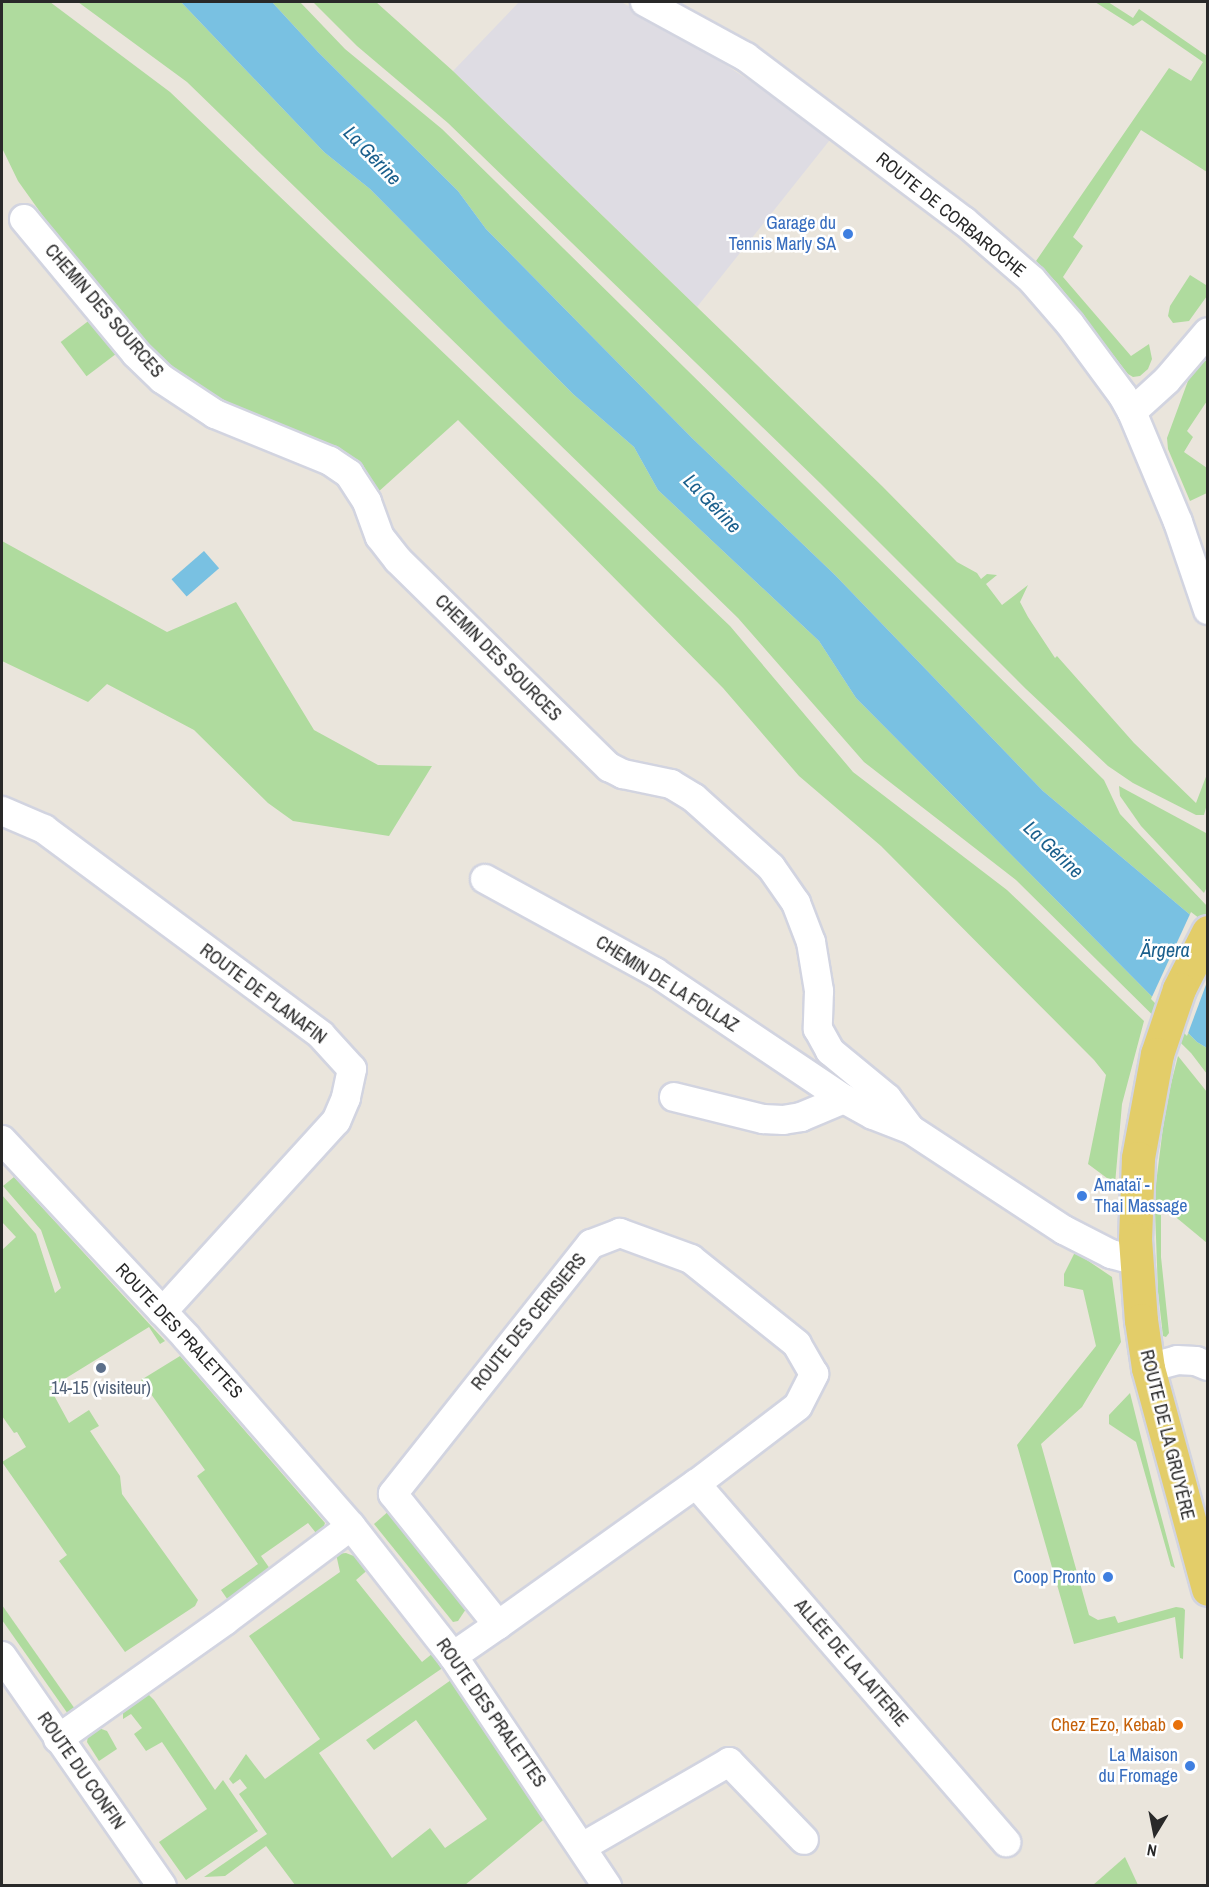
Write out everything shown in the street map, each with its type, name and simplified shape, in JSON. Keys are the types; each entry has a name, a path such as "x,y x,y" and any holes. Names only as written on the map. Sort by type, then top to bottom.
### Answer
{"main road":[{"name":"ROUTE DE LA GRUYÈRE","path":"1208,932 1179,989 1157,1054 1138,1158 1136,1194 1137,1261 1148,1368 1208,1589"}],"street":[{"name":"ROUTE DE CORBAROCHE","path":"645,2 746,57 964,221 1032,280 1070,324 1123,396 1132,412 1178,522 1208,610"},
{"name":"CHEMIN DES SOURCES","path":"24,219 136,354 162,379 215,414 330,461 349,474 367,502 380,537 398,560 609,767 623,774 671,784 694,798 771,867 796,903 811,942 819,991 818,1029 830,1051 887,1098 910,1129"},
{"path":"1132,412 1167,380 1208,332"},
{"name":"ROUTE DE PLANAFIN","path":"2,811 44,829 321,1035 352,1068 346,1098 336,1121 162,1312"},
{"name":"CHEMIN DE LA FOLLAZ","path":"485,879 655,972 844,1099 873,1115 910,1129 1064,1230 1111,1254 1137,1261"},
{"path":"674,1097 763,1119 783,1120 801,1118 844,1099"},
{"name":"ROUTE DES PRALETTES","path":"2,1140 162,1312 351,1526 453,1656 607,1886"},
{"name":"ROUTE DES CERISIERS","path":"453,1656 498,1625 696,1484 798,1406 814,1374 797,1344 691,1259 620,1233 591,1244 393,1494 498,1625"},
{"path":"1148,1368 1177,1360 1196,1360 1208,1366"},
{"name":"ALLÉE DE LA LAITERIE","path":"696,1484 1006,1842"},
{"path":"58,1739 226,1620 351,1526"},
{"name":"ROUTE DU CONFIN","path":"2,1656 162,1886"},
{"path":"582,1847 729,1762 804,1840"}],"shaded area":[{"path":"519,2 621,2 676,32 833,136 697,307 453,71"}],"green space":[{"path":"2,2 50,2 170,92 730,626 853,772 1007,890 1144,1021 1122,1104 1115,1184 1088,1164 1106,1075 1094,1060 881,846 799,776 723,688 458,420 377,493 361,466 336,452 218,405 165,371 95,289 18,181 2,148"},
{"path":"78,2 181,2 324,152 370,189 573,394 634,447 658,490 819,641 856,698 1197,1042 1207,1048 1207,1074 1191,1053 1016,880 864,762 738,618 187,82"},
{"path":"272,2 300,2 345,49 442,129 1104,780 1120,814 1207,906 1207,929 1043,791 835,575 692,438 486,229 458,191 318,52"},
{"path":"313,2 376,2 453,71 882,486 957,562 977,573 981,579 987,574 997,575 986,584 1002,605 1028,585 1020,602 1055,658 1057,656 1134,743 1196,803 1207,774 1207,804 1204,815 1196,815 1133,783 1108,766 1026,689 820,483 448,123 357,46"},
{"path":"1095,2 1108,2 1133,18 1139,9 1207,56 1207,172 1141,130 1073,237 1083,246 1063,277 1131,356 1149,344 1152,359 1148,369 1140,376 1133,377 1128,374 1058,284 1036,261 1169,68 1191,81 1203,62 1142,20 1133,26"},
{"path":"1190,275 1206,285 1207,283 1207,296 1189,321 1173,323 1168,316 1170,306"},
{"path":"95,316 121,350 87,376 61,342"},
{"path":"1203,361 1207,361 1207,401 1187,431 1193,437 1184,452 1207,468 1207,493 1190,501 1168,449 1167,438 1192,370"},
{"path":"2,541 167,632 236,602 314,730 378,765 432,766 389,836 293,821 268,803 194,730 107,684 88,702 2,661"},
{"path":"1119,786 1206,833 1208,885 1204,893 1141,826 1120,796"},
{"path":"1178,1056 1207,1092 1207,1243 1154,1199 1166,1104"},
{"path":"14,1177 165,1341 160,1344 149,1327 50,1388 69,1423 89,1410 99,1426 90,1431 120,1476 122,1494 198,1600 195,1606 125,1652 59,1561 67,1555 2,1462 26,1447 17,1432 14,1433 2,1416 2,1250 16,1237 2,1222 2,1195 36,1234 55,1293 61,1288 41,1230 3,1186"},
{"path":"1155,1210 1161,1215 1161,1257 1169,1333 1166,1337 1163,1336 1158,1292"},
{"path":"1075,1252 1112,1277 1121,1342 1082,1407 1041,1444 1089,1615 1098,1620 1115,1616 1118,1623 1176,1607 1183,1608 1185,1610 1183,1659 1180,1658 1175,1617 1074,1644 1017,1445 1096,1346 1083,1290 1064,1286 1064,1274"},
{"path":"180,1356 325,1523 320,1538 308,1523 261,1556 275,1576 232,1606 221,1590 258,1564 197,1476 205,1470 141,1380"},
{"path":"1130,1393 1175,1568 1171,1566 1136,1442 1109,1424 1109,1415"},
{"path":"390,1510 465,1603 466,1609 458,1621 453,1622 374,1524"},
{"path":"346,1553 364,1560 371,1567 356,1580 422,1662 438,1649 444,1667 319,1753 392,1858 430,1828 445,1848 487,1819 416,1720 374,1750 366,1740 451,1680 463,1681 548,1816 465,1885 295,1885 266,1846 225,1876 204,1877 267,1834 239,1794 247,1788 240,1779 233,1784 229,1779 246,1754 265,1779 320,1739 249,1636 340,1572 336,1554"},
{"path":"2,1605 75,1709 72,1716 68,1714 2,1620"},
{"path":"139,1692 148,1694 154,1700 215,1790 223,1780 258,1831 186,1880 159,1842 207,1809 162,1742 146,1751 134,1734 142,1728 131,1714 123,1719 123,1708"},
{"path":"96,1727 107,1731 117,1749 99,1761 87,1742 88,1736"},
{"path":"1125,1857 1138,1885 1093,1885"}],"water":[{"name":"Ärgera","path":"181,2 272,2 318,52 458,191 486,229 692,438 835,575 1043,791 1207,929 1207,1048 1197,1042 856,698 819,641 658,490 634,447 573,394 370,189 324,152"},
{"path":"204,551 219,568 187,597 172,579"}],"pier":[{"path":"1191,912 1208,925 1207,982 1187,1036 1151,999"}],"place":[{"name":"Garage du Tennis Marly SA","path":"848,234"},
{"name":"Amataï - Thai Massage","path":"1082,1196"},
{"name":"14-15 (visiteur)","path":"101,1368"},
{"name":"Coop Pronto","path":"1108,1577"},
{"name":"Chez Ezo, Kebab","path":"1178,1725"},
{"name":"La Maison du Fromage","path":"1190,1766"}],"water label":[{"name":"La Gérine","path":"373,155"},
{"name":"La Gérine","path":"713,503"},
{"name":"La Gérine","path":"1054,849"}]}
